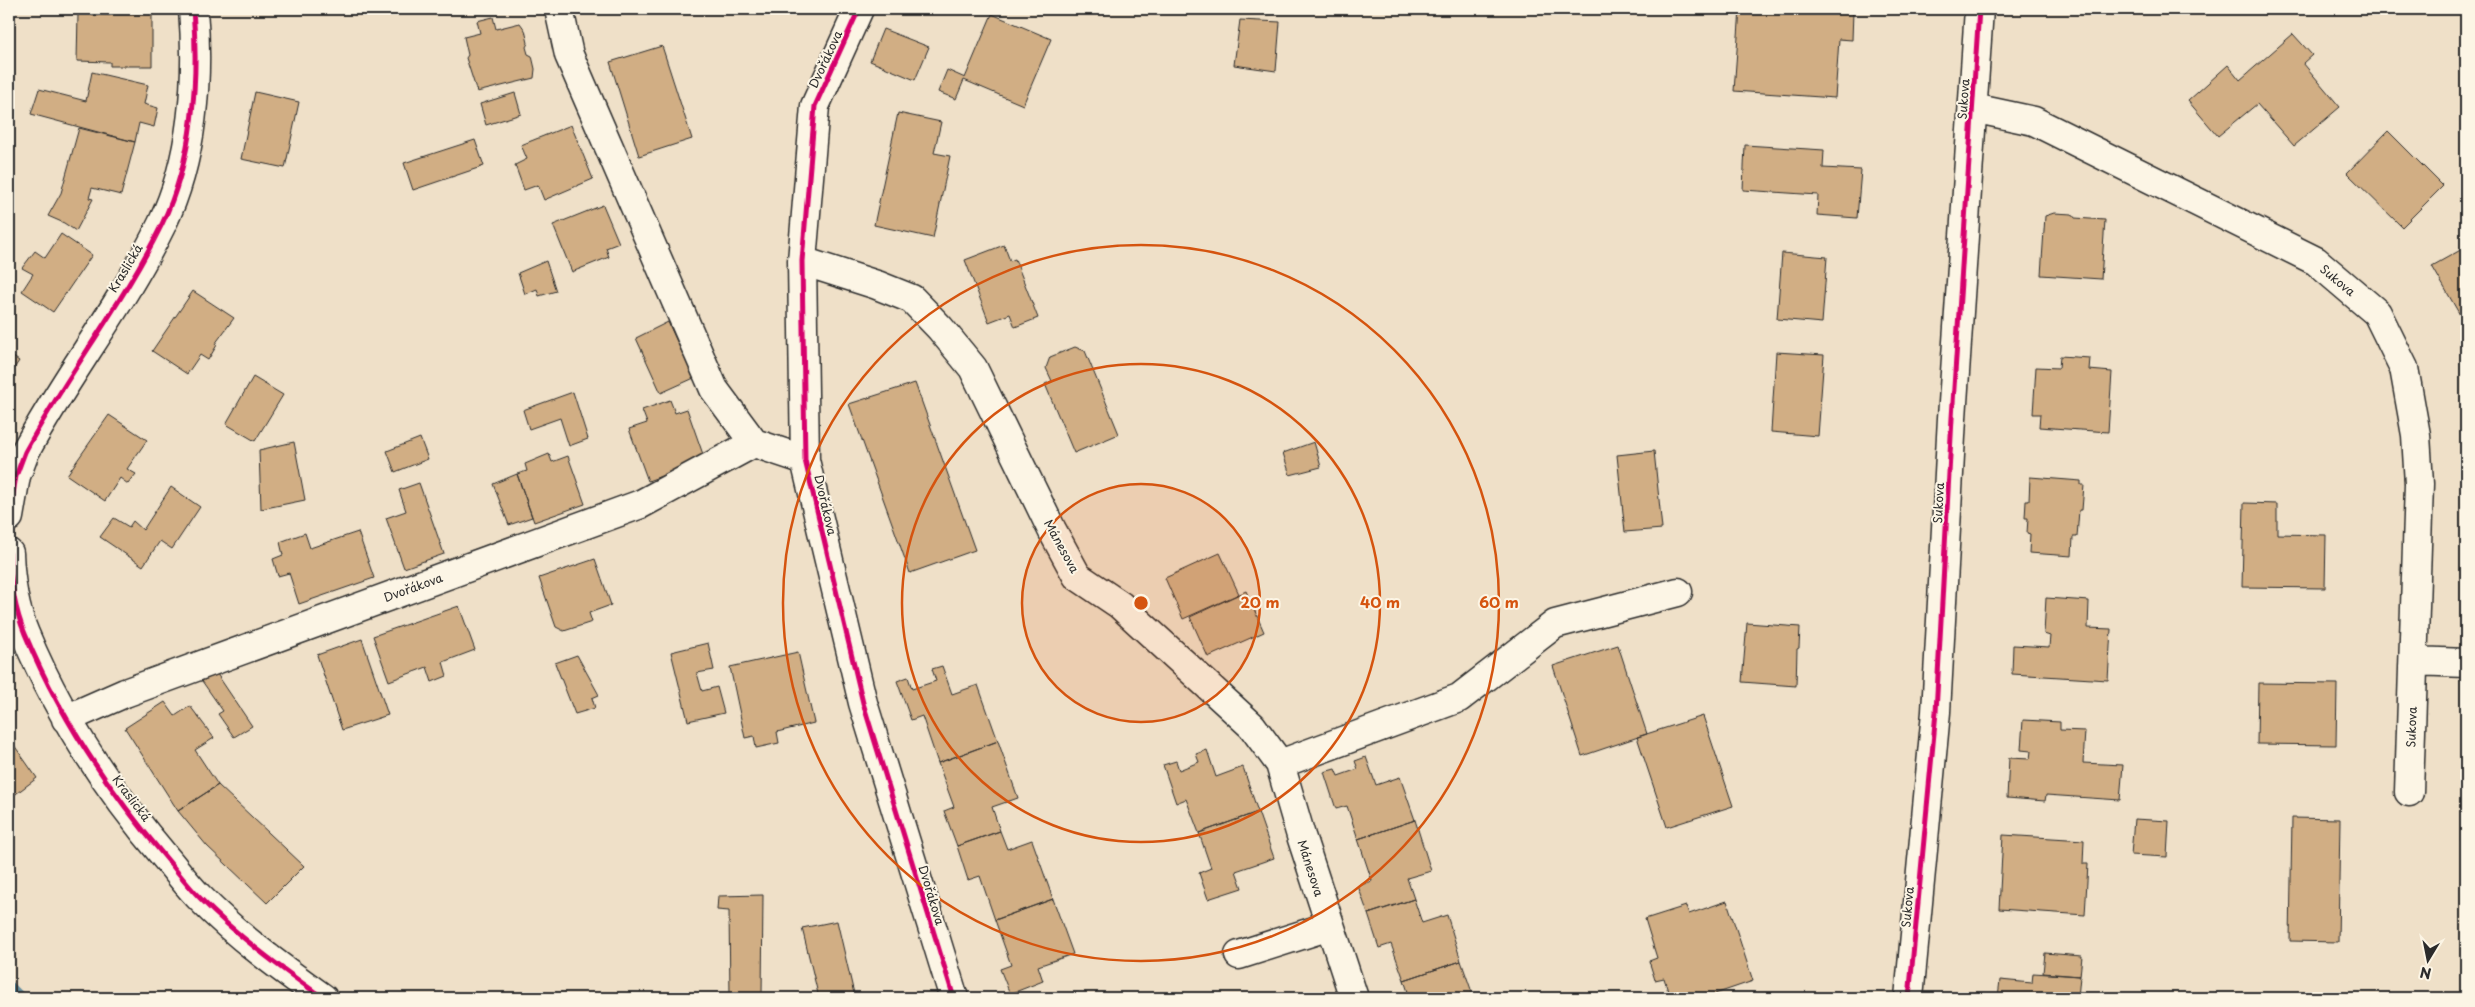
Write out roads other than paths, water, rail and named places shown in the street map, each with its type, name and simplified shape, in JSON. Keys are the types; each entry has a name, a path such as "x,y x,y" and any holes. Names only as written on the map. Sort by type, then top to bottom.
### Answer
{"street":[{"name":"Kraslická","path":"9,517 16,476 25,452 142,261 163,223 178,182 192,106 195,69 193,9"},
{"path":"559,9 569,55 714,389 754,443"},
{"name":"Dvořákova","path":"859,9 815,106 802,261 805,460 863,703 954,998"},
{"name":"Sukova","path":"1909,998 1936,712 1952,418 1979,9"},
{"name":"Sukova","path":"1973,108 2034,121 2316,261 2377,313 2404,368 2416,435 2420,484 2409,792"},
{"name":"Mánesova","path":"802,261 877,284 912,299 940,328 973,368 1052,530 1077,576 1120,605 1252,726 1280,764 1354,998"},
{"name":"Dvořákova","path":"66,719 125,693 641,504 754,443 805,460"},
{"name":"Kraslická","path":"9,553 15,597 24,633 66,719 104,777 146,834 200,898 272,961 323,998"},
{"path":"1280,764 1459,698 1555,624 1678,592"},
{"path":"2414,661 2466,663"},
{"path":"1240,955 1330,926"}],"waterway":[{"path":"9,987 20,998"}]}
